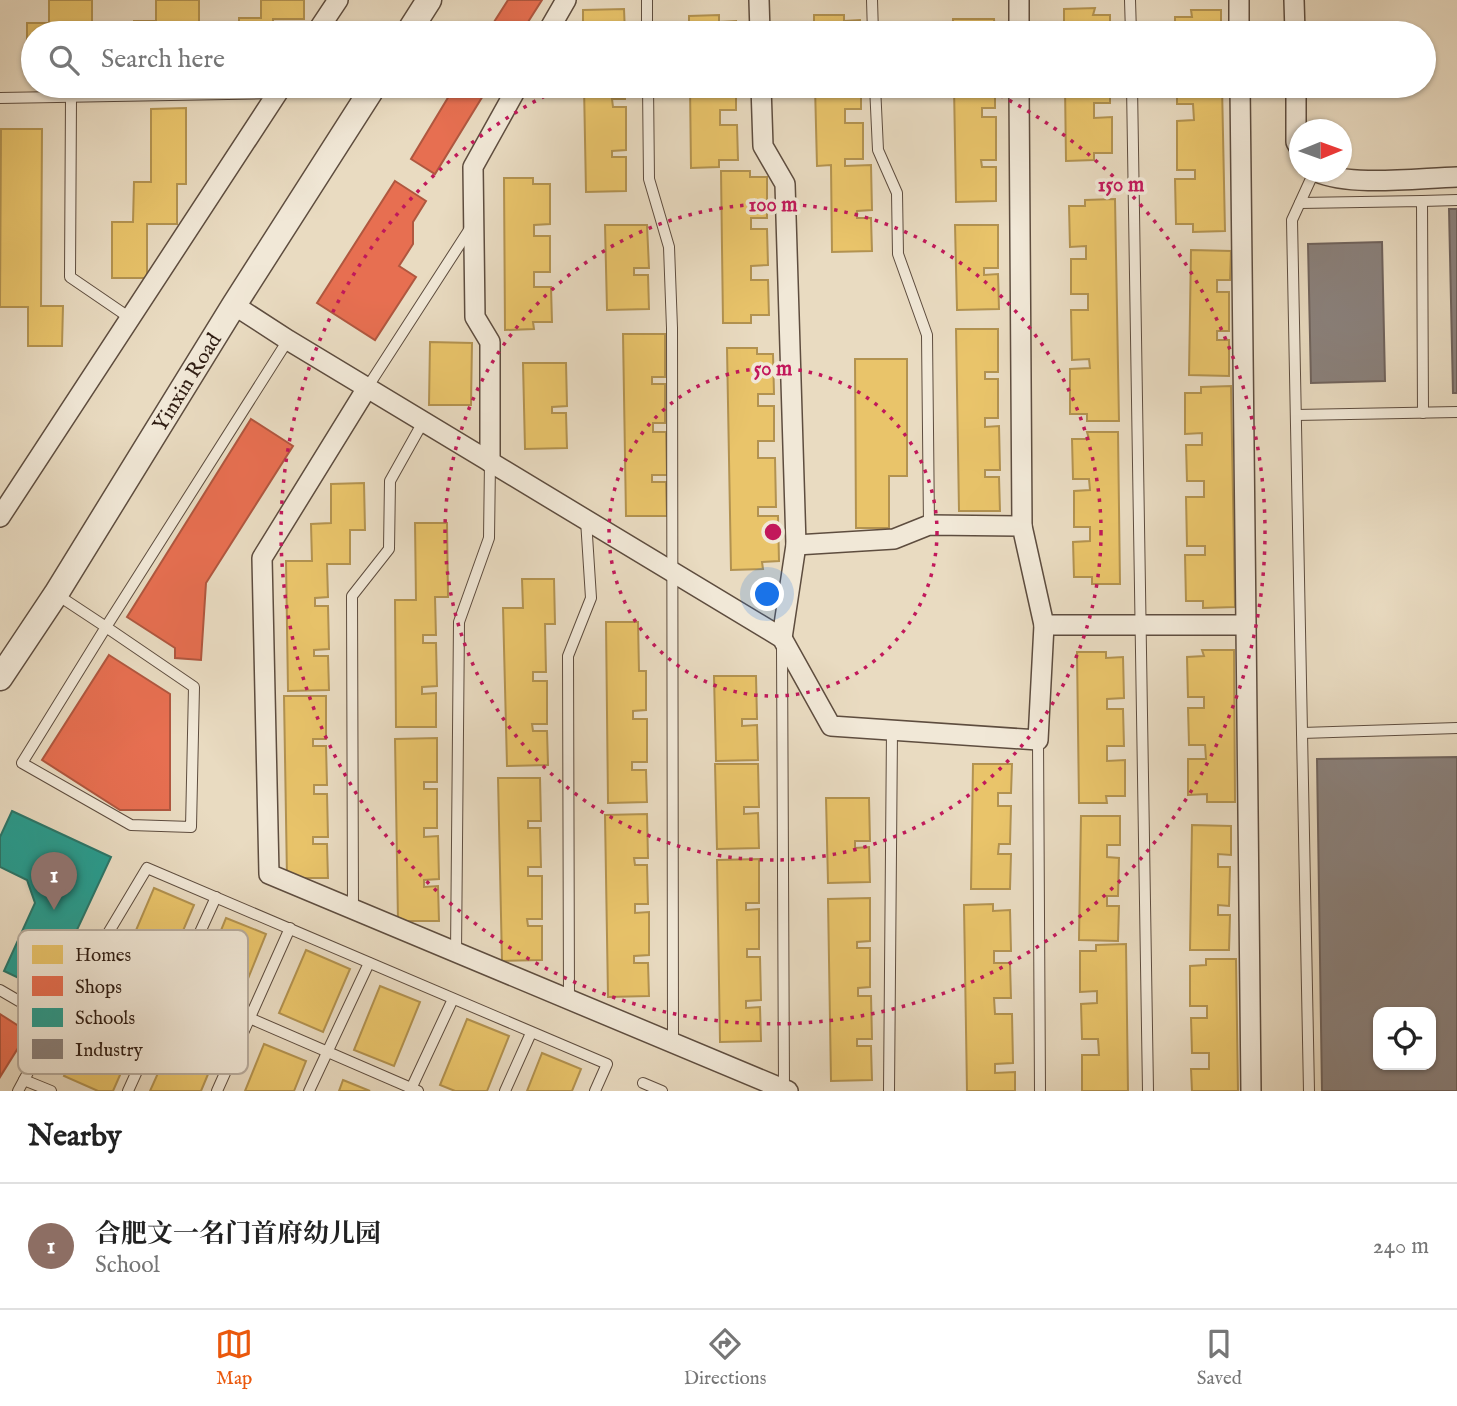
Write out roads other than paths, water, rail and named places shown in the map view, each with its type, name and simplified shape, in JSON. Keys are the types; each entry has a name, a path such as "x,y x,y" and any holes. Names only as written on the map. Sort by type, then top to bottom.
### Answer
{"street":[{"path":"325,21 338,0"},
{"path":"416,21 429,0"},
{"path":"555,21 566,0"},
{"path":"759,0 760,21"},
{"path":"1018,0 1019,21"},
{"path":"1239,0 1239,21"},
{"path":"1294,0 1295,21"},
{"path":"0,517 274,98"},
{"name":"Yinxin Road","path":"0,678 56,594 234,305 366,98"},
{"path":"490,462 490,342 475,317 473,167 511,98"},
{"path":"761,98 762,146 785,184 796,545 782,638"},
{"path":"234,305 782,638 831,726 1038,740 1044,625 1023,526 1019,98"},
{"path":"1240,98 1251,1091"},
{"path":"1296,98 1296,119"},
{"path":"1352,180 1457,177"},
{"path":"367,388 262,558 269,874 786,1090"},
{"path":"796,545 894,539 929,525 1023,526"},
{"path":"1044,625 1246,625"}],"lane":[{"path":"647,0 648,21"},
{"path":"872,0 873,21"},
{"path":"1130,0 1131,21"},
{"path":"0,98 21,98"},
{"path":"71,98 70,277 130,318"},
{"path":"648,98 649,179 669,247 672,328 673,1043"},
{"path":"876,98 878,150 897,193 898,254 927,335 929,525"},
{"path":"1132,98 1148,1091"},
{"path":"1309,1091 1292,220 1310,182"},
{"path":"1300,203 1457,200"},
{"path":"1422,201 1423,413"},
{"path":"367,388 474,223"},
{"path":"56,594 106,627 194,687 191,827 131,825 22,764 106,627 288,340"},
{"path":"1296,415 1457,412"},
{"path":"353,909 352,596 389,549 390,481 423,422"},
{"path":"456,953 459,622 489,538 490,462"},
{"path":"569,999 568,656 591,598 586,520"},
{"path":"782,638 786,1090"},
{"path":"1302,733 1457,728"},
{"path":"889,1091 892,730"},
{"path":"1038,740 1040,1091"},
{"path":"110,930 147,868 607,1064 595,1091"},
{"path":"201,930 216,897"},
{"path":"248,1022 290,929"},
{"path":"309,1091 369,962"},
{"path":"0,990 18,1000"},
{"path":"250,1018 413,1090 453,999"},
{"path":"505,1091 530,1033"},
{"path":"18,1091 27,1074"},
{"path":"128,1091 136,1074"},
{"path":"217,1091 225,1074"},
{"path":"24,1080 51,1091"},
{"path":"643,1083 662,1091"}],"place":[{"name":"合肥文一名门首府幼儿园","path":"54,910"}]}
